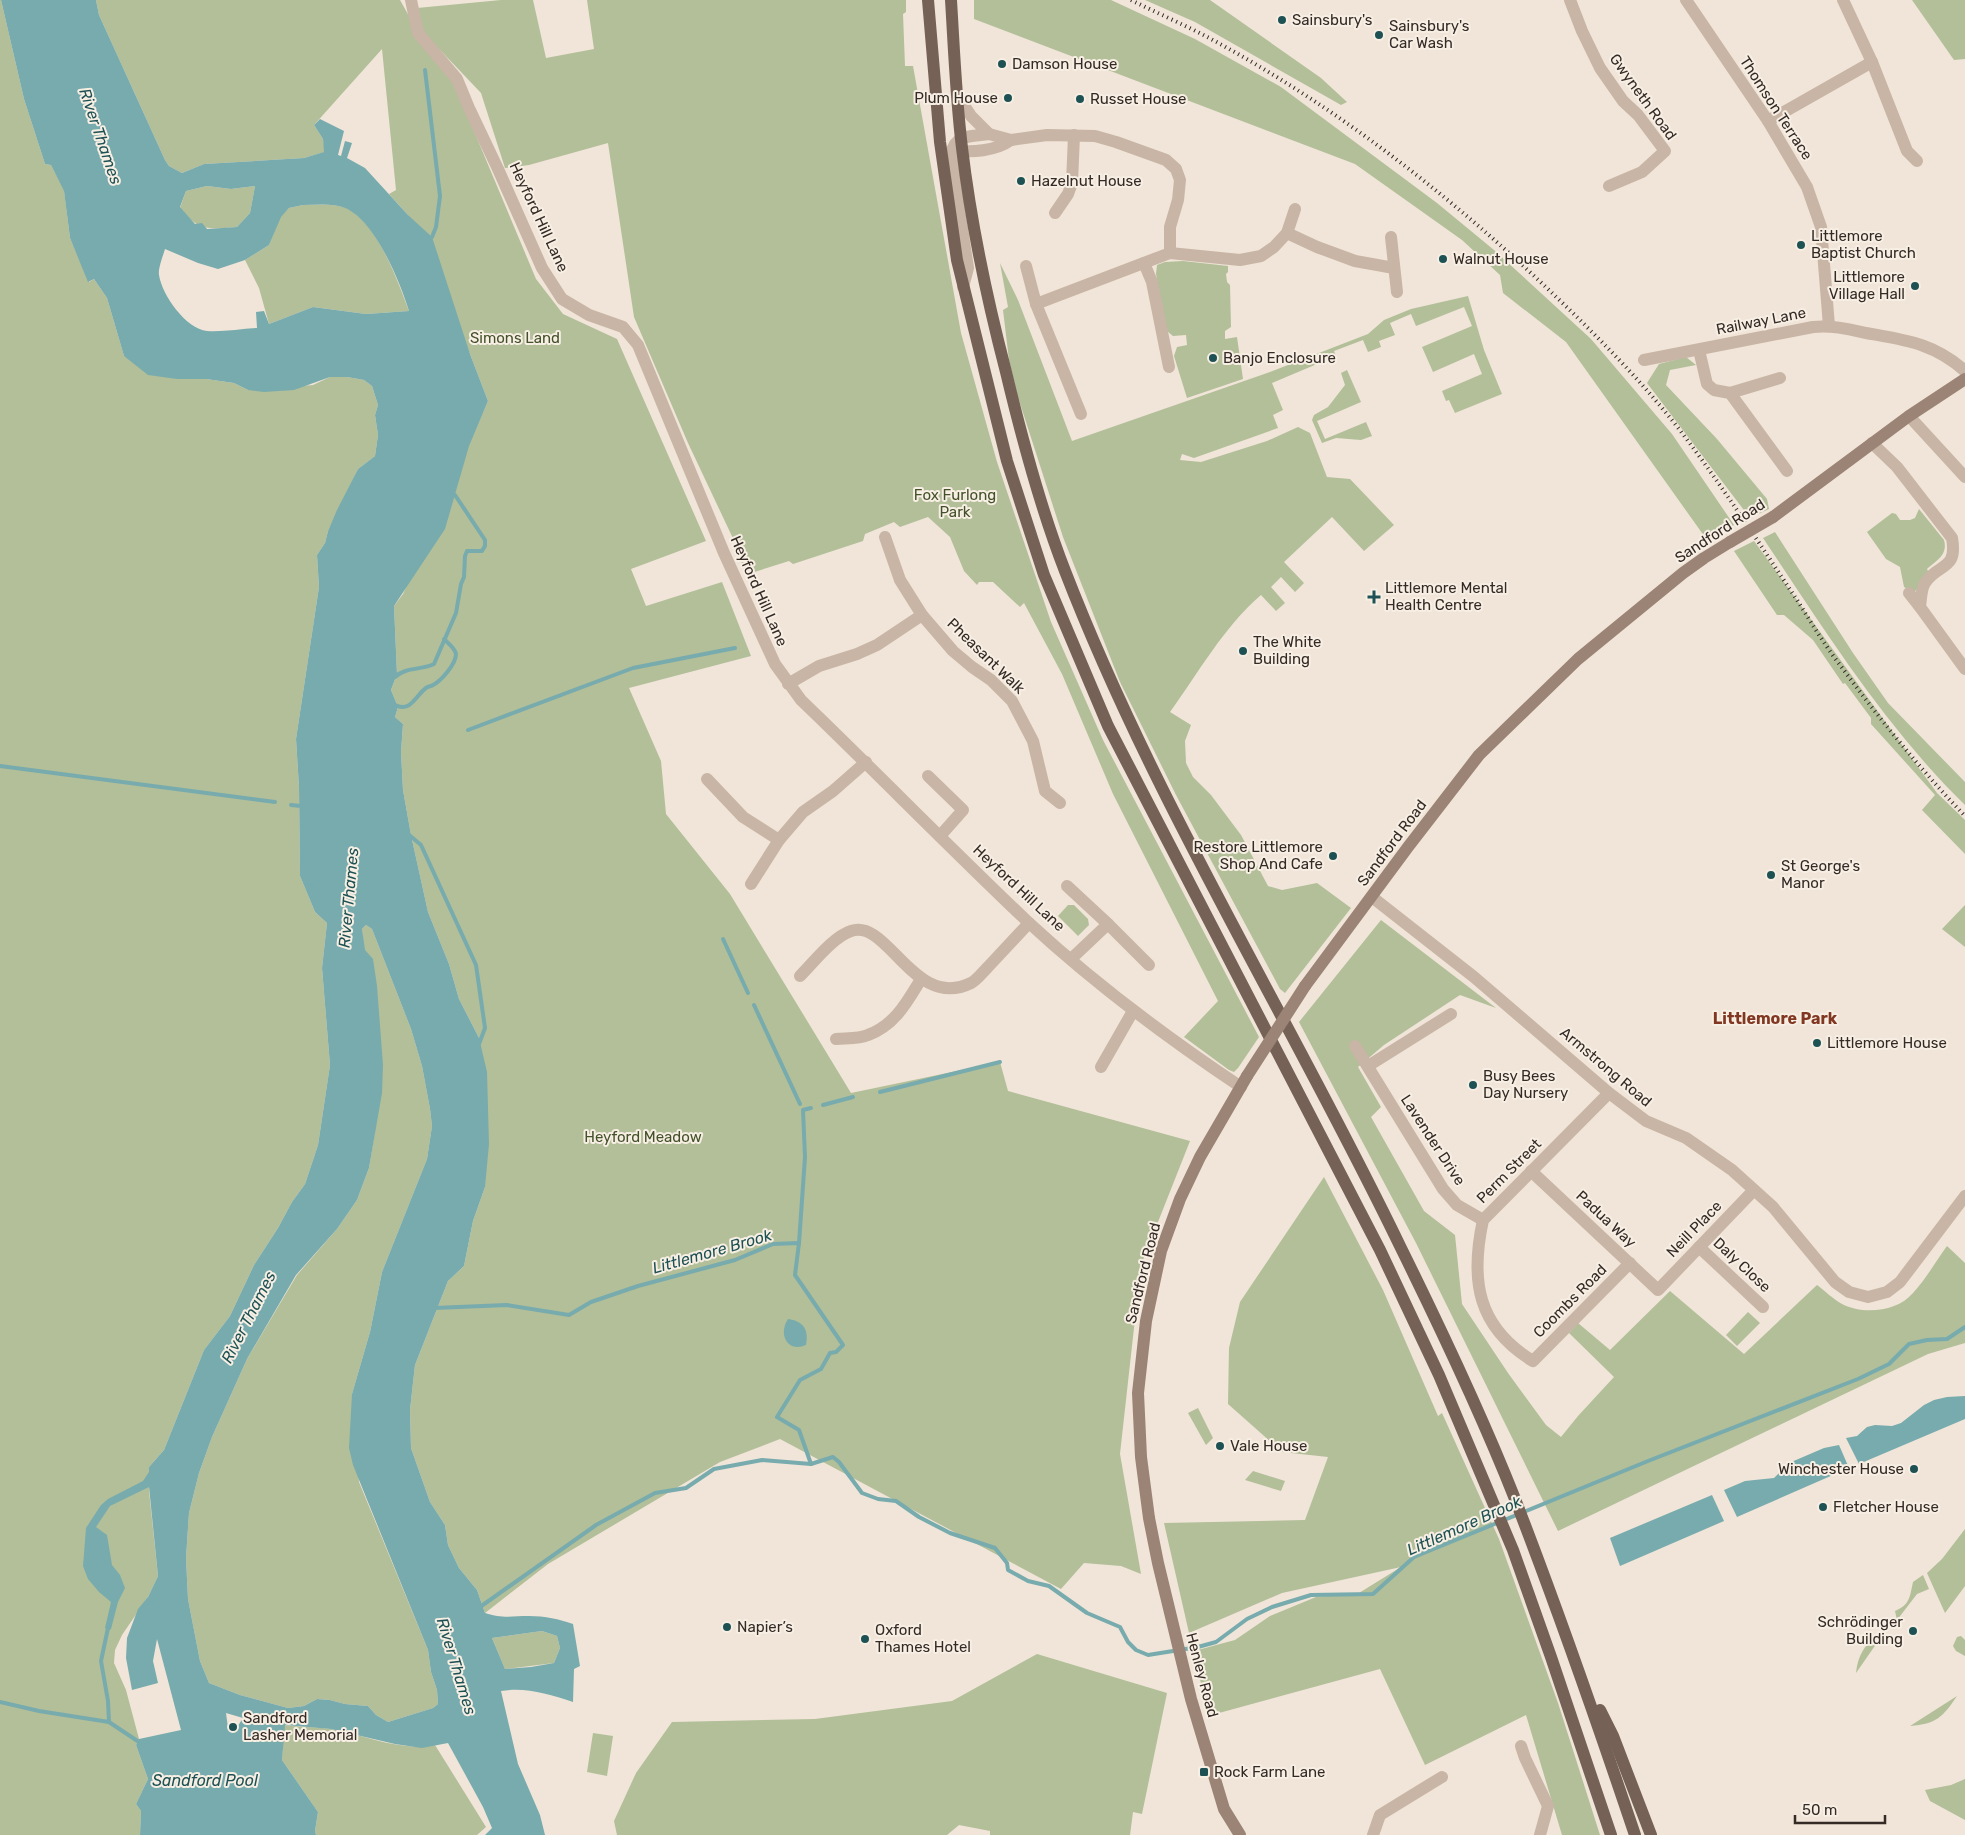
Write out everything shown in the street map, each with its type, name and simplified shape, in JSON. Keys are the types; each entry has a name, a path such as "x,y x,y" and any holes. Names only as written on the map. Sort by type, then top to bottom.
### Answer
{"main road":[{"path":"928,0 940,142 957,260 1007,461 1041,566 1108,726 1380,1250 1439,1376 1512,1550 1611,1835"},
{"path":"951,0 958,96 958,146 990,309 1025,450 1065,570 1125,711 1186,835 1351,1146 1398,1240 1463,1379 1513,1495 1579,1668 1635,1835"},
{"path":"1579,1668 1613,1736 1651,1835"}],"street":[{"name":"Heyford Hill Lane","path":"411,0 418,32 457,79 542,268 562,299 589,315 623,327 638,345 724,553 775,664 800,700 866,762 1029,923 1133,1011 1182,1047 1244,1081"},
{"name":"Gwyneth Road","path":"1570,0 1582,32 1600,68 1623,101 1638,115 1666,151 1642,172 1609,186"},
{"name":"Thomson Terrace","path":"1686,0 1768,121 1807,187 1816,208 1823,241 1829,326"},
{"path":"1843,0 1872,62 1907,151 1917,161"},
{"path":"1768,121 1872,62"},
{"path":"958,96 971,116 989,134 1010,140 1047,135 1095,136 1166,160 1176,169 1180,180 1178,200 1170,227 1170,253"},
{"path":"958,146 989,134"},
{"path":"1056,213 1068,194 1072,183 1074,135"},
{"path":"940,142 958,146 996,148 1010,140"},
{"path":"958,146 953,169 968,268 963,287"},
{"path":"1036,304 1170,253 1240,260 1261,256 1274,247 1287,233 1295,209"},
{"path":"1287,233 1317,247 1355,261 1394,268"},
{"path":"1391,237 1397,292"},
{"path":"1144,263 1152,282 1169,367"},
{"path":"1026,266 1036,304 1081,414"},
{"name":"Railway Lane","path":"1644,360 1812,327 1829,326 1916,343 1951,358 1965,371"},
{"path":"1699,350 1707,384 1714,390 1730,392 1780,378"},
{"name":"Sandford Road","path":"1149,1518 1141,1457 1138,1393 1148,1313 1162,1251 1180,1199 1200,1157 1244,1081 1305,986 1408,847 1486,748 1578,659 1683,573 1704,558 1773,517 1909,416 1965,379"},
{"path":"1730,392 1788,471"},
{"path":"1909,416 1965,477"},
{"path":"1872,443 1897,467 1952,538 1954,548 1952,560 1925,583 1920,607"},
{"name":"Pheasant Walk","path":"885,537 900,580 922,615 953,651 991,680 1012,701 1033,741 1045,791 1060,803"},
{"path":"1909,593 1965,669"},
{"path":"788,684 819,666 857,654 877,645 922,615"},
{"path":"750,884 779,840 803,812 833,791 866,762"},
{"path":"928,776 963,810 940,836"},
{"path":"707,779 743,817 779,840"},
{"path":"1067,886 1149,964"},
{"name":"Armstrong Road","path":"1372,898 1474,978 1609,1093 1646,1121 1686,1138 1732,1170 1773,1207 1835,1282 1849,1292 1868,1297 1887,1292 1900,1282 1965,1196"},
{"path":"800,976 840,936 854,930 872,933 921,979 941,989 955,990 973,983 1029,923"},
{"path":"1071,959 1108,924"},
{"path":"836,1039 866,1036 883,1028 899,1015 921,979"},
{"path":"1101,1067 1133,1011"},
{"path":"1368,1066 1451,1014"},
{"name":"Lavender Drive","path":"1355,1046 1443,1189 1457,1205 1483,1220"},
{"name":"Perm Street","path":"1533,1361 1517,1352 1500,1336 1484,1306 1477,1279 1477,1248 1483,1220 1609,1093"},
{"name":"Padua Way","path":"1531,1172 1658,1290"},
{"name":"Neill Place","path":"1658,1290 1754,1190"},
{"name":"Daly Close","path":"1699,1247 1763,1307"},
{"name":"Coombs Road","path":"1533,1361 1630,1264"},
{"name":"Henley Road","path":"1149,1518 1191,1699 1224,1809 1240,1835"},
{"path":"1521,1746 1548,1806 1540,1835"},
{"path":"1373,1835 1380,1815 1442,1777"}],"green space":[{"path":"0,0 24,99 45,164 51,165 64,190 70,238 89,282 94,279 107,298 124,356 177,379 206,379 234,383 248,390 313,385 330,377 364,380 372,386 378,405 375,415 378,435 375,456 358,469 328,531 325,543 317,555 319,587 296,739 299,787 300,876 315,912 327,923 322,968 330,1065 318,1145 305,1184 254,1265 230,1316 204,1350 164,1450 149,1467 149,1491 158,1576 148,1597 122,1635 115,1650 114,1663 126,1690 139,1739 136,1745 148,1779 136,1804 141,1811 140,1835 0,1835"},
{"path":"96,0 400,0 433,59 453,81 536,279 563,314 617,339 706,541 631,569 646,606 722,582 751,656 629,688 661,761 666,814 730,894 851,1093 1000,1062 1008,1091 1190,1141 1141,1265 1120,1454 1141,1574 1121,1566 1084,1563 1061,1589 780,1439 720,1462 548,1564 485,1613 477,1590 459,1568 448,1545 445,1525 430,1502 411,1448 410,1410 415,1365 448,1281 464,1266 473,1221 485,1187 479,1038 459,999 449,964 428,912 403,790 401,752 403,724 395,717 398,707 391,690 397,674 394,606 403,594 488,401 470,354 408,215 389,194 396,190 382,49 314,125 323,139 325,152 304,158 204,164 182,173 169,166 165,160 99,15"},
{"name":"Fox Furlong Park","path":"501,0 533,0 546,58 594,49 587,0 906,0 906,12 903,14 905,66 913,66 961,333 997,462 1051,622 1103,740 1259,1037 1234,1072 1184,1037 1218,1001 1113,794 1062,674 1024,603 1020,607 993,582 979,582 977,585 964,571 950,537 928,517 900,527 894,522 865,534 863,541 793,564 789,561 745,575 738,549 688,443 634,317 608,143 529,165 505,168 481,93 423,32 417,8"},
{"path":"974,0 1111,0 1195,39 1281,87 1437,203 1494,250 1591,339 1672,434 1734,525 1707,540 1566,342 1503,293 1500,275 1462,240 1355,164 974,19"},
{"path":"1145,0 1210,0 1321,78 1347,102 1341,105 1195,22"},
{"path":"1912,0 1965,0 1965,59 1954,60"},
{"path":"207,186 231,189 255,186 250,213 237,227 212,228 199,225 180,208 186,191"},
{"path":"303,205 336,205 346,208 357,215 377,239 385,253 409,311 366,314 313,307 269,324 259,288 245,260 269,245 280,217 289,208"},
{"path":"1183,261 1228,266 1226,274 1227,282 1230,285 1231,327 1225,331 1225,339 1237,337 1243,379 1187,398 1174,356 1177,347 1187,345 1186,335 1173,336 1167,331 1156,274 1157,265 1165,262"},
{"path":"1000,263 1018,300 1072,441 1270,372 1368,334 1384,320 1411,309 1468,296 1484,350 1502,394 1455,413 1449,400 1446,401 1442,391 1482,374 1474,354 1433,372 1422,347 1472,326 1464,307 1416,326 1411,314 1390,323 1395,335 1379,341 1381,347 1368,352 1363,340 1334,351 1336,356 1272,383 1283,410 1273,415 1278,428 1194,458 1182,454 1180,460 1201,462 1267,441 1298,427 1310,433 1327,477 1350,479 1394,525 1364,551 1332,517 1284,562 1304,583 1295,592 1281,577 1271,587 1285,603 1276,611 1261,595 1247,608 1223,636 1170,712 1191,725 1185,741 1186,763 1193,777 1211,795 1241,835 1268,886 1282,890 1317,883 1351,908 1285,993 1280,989 1176,795 1120,682 1063,537 1017,394 1009,360 1003,310 1008,307"},
{"path":"1686,357 1696,365 1670,370 1666,385 1717,439 1767,499 1769,509 1750,518 1647,383 1659,364"},
{"path":"1347,370 1361,402 1317,421 1325,439 1366,422 1372,436 1361,440 1336,438 1322,443 1312,420 1314,415 1328,407 1345,385 1341,373"},
{"path":"1919,509 1944,540 1945,545 1943,553 1927,569 1929,573 1920,587 1914,592 1904,587 1900,567 1886,559 1867,532 1892,513 1896,514 1900,520 1910,520 1915,518"},
{"path":"1775,532 1853,653 1888,703 1965,782 1965,805 1908,743 1882,711 1833,643 1763,538"},
{"path":"1754,541 1937,793 1965,820 1965,854 1922,810 1935,795 1871,724 1871,718 1845,683 1843,684 1813,640 1784,615 1777,615 1734,551"},
{"path":"1068,905 1074,905 1088,919 1089,925 1078,936 1058,916"},
{"path":"1965,905 1965,947 1942,929"},
{"path":"1381,920 1496,1008 1460,995 1384,1045 1358,1067 1381,1107 1371,1117 1424,1211 1455,1235 1462,1304 1508,1373 1546,1425 1561,1437 1614,1377 1569,1333 1578,1323 1610,1350 1670,1291 1744,1354 1817,1285 1842,1304 1860,1310 1879,1310 1898,1304 1918,1288 1947,1246 1965,1263 1965,1343 1928,1354 1558,1531 1416,1243 1299,1022"},
{"path":"366,925 372,929 411,1029 422,1066 432,1126 427,1159 382,1272 370,1332 352,1394 359,1482 428,1650 431,1672 437,1690 438,1704 433,1708 388,1722 376,1715 368,1706 317,1699 304,1706 288,1708 240,1695 209,1683 200,1661 188,1599 186,1558 189,1513 199,1473 212,1437 247,1359 297,1275 337,1229 357,1200 369,1168 375,1131 362,929"},
{"path":"1324,1177 1383,1290 1438,1416 1442,1413 1499,1539 1558,1703 1600,1835 1562,1835 1526,1715 1425,1765 1380,1669 1208,1716 1194,1651 1235,1640 1270,1616 1316,1597 1359,1593 1401,1567 1282,1593 1189,1633 1164,1523 1305,1520 1328,1457 1282,1452 1228,1404 1229,1348 1240,1302"},
{"path":"1748,1312 1760,1323 1737,1346 1726,1335"},
{"path":"1198,1408 1213,1438 1206,1445 1188,1413"},
{"path":"1253,1471 1285,1481 1281,1491 1245,1480"},
{"path":"1965,1529 1965,1586 1945,1613 1927,1573 1942,1559"},
{"path":"1923,1575 1929,1589 1917,1594 1897,1620 1895,1611 1904,1606 1910,1596 1913,1582"},
{"path":"1888,1627 1856,1673 1859,1658 1866,1646"},
{"path":"542,1631 557,1636 560,1648 554,1663 505,1669 492,1638"},
{"path":"1961,1636 1965,1640 1965,1656 1956,1651 1953,1646 1957,1637"},
{"path":"1037,1654 1167,1693 1142,1814 1133,1812 1130,1835 990,1835 990,1831 959,1825 947,1835 617,1835 614,1821 636,1773 672,1722 815,1719 952,1701"},
{"path":"1957,1696 1938,1718 1919,1725 1910,1726"},
{"path":"284,1725 331,1729 396,1745 422,1747 435,1745 486,1827 477,1835 316,1835 318,1812 282,1760"},
{"path":"593,1733 613,1736 607,1776 587,1772"},
{"path":"1965,1779 1965,1820 1930,1801 1925,1790 1951,1785"}],"water":[{"path":"1,0 96,0 99,15 165,160 169,166 182,173 204,164 304,158 324,152 323,139 314,125 320,119 344,131 338,155 341,156 345,141 352,143 347,158 365,168 408,215 432,237 470,354 488,401 469,446 445,529 394,606 397,674 391,690 398,707 395,717 403,724 401,752 403,790 428,912 449,964 459,999 479,1038 487,1072 489,1144 485,1187 473,1221 464,1266 448,1281 415,1365 410,1410 411,1448 430,1502 445,1525 448,1545 459,1568 477,1590 485,1613 502,1617 546,1617 573,1624 580,1666 574,1669 573,1702 528,1691 501,1691 518,1764 540,1815 545,1835 485,1835 492,1828 483,1807 448,1743 422,1748 395,1744 331,1729 285,1725 282,1760 318,1812 316,1835 140,1835 141,1811 136,1804 148,1779 136,1745 139,1739 181,1730 157,1639 153,1661 158,1683 132,1690 126,1658 127,1638 138,1609 148,1597 158,1576 149,1487 110,1506 96,1527 107,1535 112,1565 120,1575 125,1588 118,1602 111,1629 108,1631 105,1628 111,1602 88,1579 83,1566 86,1528 101,1505 108,1499 143,1481 149,1472 149,1467 164,1450 204,1350 230,1316 254,1265 305,1184 318,1145 330,1065 322,968 327,923 315,912 300,876 299,787 296,739 319,587 317,555 325,543 337,510 358,469 375,456 378,435 375,415 378,405 372,386 364,380 330,377 294,390 264,392 248,390 234,383 148,375 124,356 107,298 94,279 88,282 70,238 64,191 51,165 45,164 24,99","holes":["207,186 231,189 255,186 250,213 237,227 207,229 202,223 195,224 180,207 186,191","303,205 340,206 356,215 376,238 385,253 409,311 366,314 313,307 269,324 264,311 256,312 257,328 219,331 199,329 183,318 170,301 161,283 159,269 165,249 218,269 245,260 269,245 281,217 289,208","366,925 372,929 411,1029 422,1066 432,1126 427,1159 382,1272 370,1332 352,1394 349,1448 353,1465 428,1650 431,1672 437,1690 438,1704 433,1708 388,1722 376,1715 368,1706 317,1699 304,1706 288,1708 240,1695 209,1683 200,1661 188,1599 186,1558 189,1513 199,1473 212,1437 247,1359 296,1275 337,1229 357,1200 369,1168 382,1093 383,1065 373,959 365,950 362,929","542,1631 557,1636 560,1648 554,1663 505,1669 492,1638","226,1713 243,1718 234,1732 228,1728"]},
{"path":"788,1319 798,1322 804,1327 807,1334 806,1345 794,1346 786,1341 784,1331"},
{"path":"1965,1396 1965,1419 1859,1464 1846,1438 1857,1436 1867,1427 1875,1425 1892,1426 1901,1423 1924,1405 1934,1400"},
{"path":"1839,1445 1849,1468 1737,1517 1724,1490 1745,1481 1774,1478 1789,1463 1824,1448"},
{"path":"1712,1495 1724,1521 1620,1566 1610,1538"}],"waterway":[{"path":"425,70 440,196 436,227 432,237"},
{"path":"395,677 409,670 434,664 456,613 464,577 467,551 482,551 485,546 485,540 455,495"},
{"path":"395,705 401,707 409,705 422,691 432,686 448,672 456,654 444,639"},
{"path":"468,730 633,668 735,648"},
{"path":"0,766 275,802"},
{"path":"291,805 301,806"},
{"path":"408,834 421,845 476,965 485,1028 479,1044"},
{"path":"723,939 748,993"},
{"path":"754,1005 800,1104"},
{"path":"880,1092 1000,1062"},
{"path":"823,1105 853,1097"},
{"path":"799,1243 805,1157 803,1110 811,1108"},
{"name":"Littlemore Brook","path":"434,1308 507,1305 569,1315 591,1302 638,1286 735,1260 773,1244 799,1243 795,1275 843,1345 836,1352 830,1353 821,1369 800,1380 777,1417 799,1430 811,1464 833,1457 839,1462 862,1493 878,1499 896,1501 919,1517 950,1533 995,1548 1007,1563 1008,1570 1028,1581 1049,1586 1087,1613 1120,1627 1128,1642 1136,1650 1148,1655 1198,1647 1216,1642 1247,1619 1272,1607 1311,1595 1373,1594 1414,1557 1648,1461 1858,1379 1889,1364 1909,1344 1927,1340 1947,1339 1965,1327"},
{"path":"480,1607 596,1525 655,1493 686,1488 714,1469 762,1460 811,1464"},
{"path":"108,1628 101,1661 108,1701 109,1722"},
{"path":"0,1702 39,1711 109,1722 142,1744"}],"railway":[{"path":"1131,0 1201,34 1257,65 1346,122 1471,219 1600,340 1679,429 1740,514 1834,657 1900,742 1965,816"}],"place":[{"name":"Sainsbury's","path":"1282,20"},
{"name":"Sainsbury's Car Wash","path":"1379,35"},
{"name":"Damson House","path":"1002,64"},
{"name":"Plum House","path":"1008,98"},
{"name":"Russet House","path":"1080,99"},
{"name":"Hazelnut House","path":"1021,181"},
{"name":"Littlemore Baptist Church","path":"1801,245"},
{"name":"Walnut House","path":"1443,259"},
{"name":"Littlemore Village Hall","path":"1915,286"},
{"name":"Banjo Enclosure","path":"1213,358"},
{"name":"Littlemore Mental Health Centre","path":"1374,597"},
{"name":"The White Building","path":"1243,651"},
{"name":"Restore Littlemore Shop And Cafe","path":"1333,856"},
{"name":"St George's Manor","path":"1771,875"},
{"name":"Littlemore House","path":"1817,1043"},
{"name":"Busy Bees Day Nursery","path":"1473,1085"},
{"name":"Vale House","path":"1220,1446"},
{"name":"Winchester House","path":"1914,1469"},
{"name":"Fletcher House","path":"1823,1507"},
{"name":"Napier’s","path":"727,1627"},
{"name":"Schrödinger Building","path":"1913,1631"},
{"name":"Oxford Thames Hotel","path":"865,1639"},
{"name":"Sandford Lasher Memorial","path":"233,1727"},
{"name":"Rock Farm Lane","path":"1204,1772"}],"district":[{"name":"Littlemore Park","path":"1775,1018"}],"water label":[{"name":"River Thames","path":"101,136"},
{"name":"River Thames","path":"348,898"},
{"name":"River Thames","path":"248,1317"},
{"name":"River Thames","path":"457,1666"},
{"name":"Sandford Pool","path":"205,1780"}],"park label":[{"name":"Simons Land","path":"515,338"},
{"name":"Heyford Meadow","path":"643,1137"}]}
